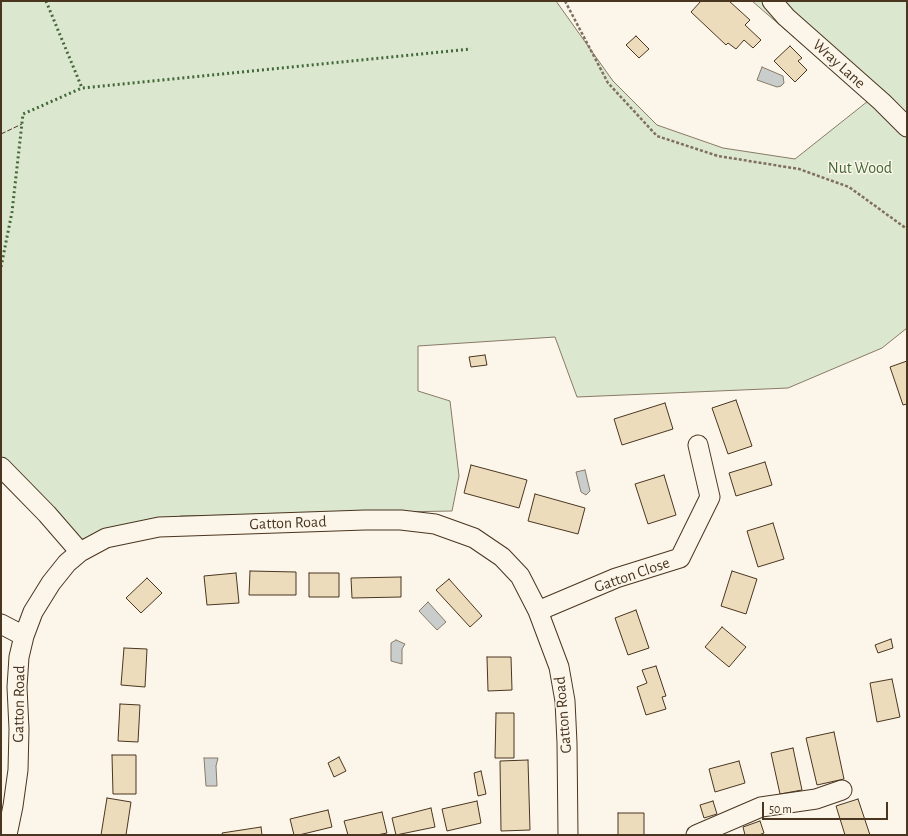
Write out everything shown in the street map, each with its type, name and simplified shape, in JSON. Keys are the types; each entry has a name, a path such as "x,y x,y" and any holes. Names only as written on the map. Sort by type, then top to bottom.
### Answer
{"street":[{"name":"Wray Lane","path":"772,1 786,16 882,102 907,127"},
{"name":"Gatton Close","path":"538,611 616,578 680,558 710,497 698,445"},
{"path":"1,467 47,514 80,552"},
{"name":"Gatton Road","path":"7,835 14,806 18,770 19,729 17,687 19,657 24,636 33,612 51,583 67,563 80,552 106,538 159,527 401,520 435,524 474,538 502,557 520,576 538,611 559,668 566,701 568,835"},
{"path":"1,624 24,636"},
{"path":"696,835 761,807 816,800 842,790"}],"path":[{"path":"565,1 608,83 657,136 718,156 798,169 849,187 907,230"}],"green space":[{"name":"Nut Wood","path":"1,1 556,1 613,81 657,125 723,148 795,159 868,101 752,1 907,1 907,328 882,348 788,388 577,397 555,337 418,346 418,391 450,401 459,476 452,511 181,516 79,540 1,460"}],"shaded area":[{"path":"762,67 783,76 784,83 777,87 757,80"},
{"path":"585,470 590,491 586,495 581,492 576,472"},
{"path":"428,602 446,622 437,630 419,611"},
{"path":"396,640 405,644 402,649 402,664 391,661 391,643"},
{"path":"204,758 218,758 216,766 217,786 206,786"}],"building":[{"path":"701,1 729,1 750,20 745,25 761,40 753,48 744,40 736,49 728,43 726,45 691,12"},
{"path":"636,36 649,49 639,58 626,45"},
{"path":"790,46 802,58 798,61 807,70 795,82 774,61"},
{"path":"485,355 487,365 471,367 469,357"},
{"path":"907,361 907,404 903,405 890,367"},
{"path":"736,400 752,446 728,454 712,408"},
{"path":"665,403 673,429 622,445 614,419"},
{"path":"765,462 772,485 736,496 729,473"},
{"path":"471,465 527,480 519,508 464,493"},
{"path":"664,475 676,515 648,524 635,484"},
{"path":"535,494 585,508 578,534 528,521"},
{"path":"773,523 784,559 758,567 747,531"},
{"path":"250,571 296,572 296,595 249,595"},
{"path":"732,571 757,579 746,614 721,606"},
{"path":"236,573 239,603 207,605 204,576"},
{"path":"309,573 339,573 339,597 309,597"},
{"path":"401,577 401,597 352,598 351,578"},
{"path":"147,578 162,593 141,613 126,598"},
{"path":"449,579 482,616 470,627 436,590"},
{"path":"636,610 649,648 628,655 615,618"},
{"path":"722,627 746,647 729,667 705,647"},
{"path":"891,639 893,648 878,653 875,645"},
{"path":"124,648 147,649 145,687 121,685"},
{"path":"487,657 511,657 512,690 488,691"},
{"path":"656,666 666,696 662,697 666,709 646,715 637,687 647,683 642,670"},
{"path":"892,679 900,717 877,722 870,683"},
{"path":"120,704 140,705 138,742 118,741"},
{"path":"496,713 514,713 514,758 495,758"},
{"path":"834,732 844,779 817,785 806,738"},
{"path":"793,748 802,790 780,794 771,753"},
{"path":"112,755 136,755 136,794 113,794"},
{"path":"339,757 346,771 334,777 328,763"},
{"path":"528,760 530,830 501,831 500,761"},
{"path":"739,761 745,783 715,792 709,769"},
{"path":"481,771 486,794 478,796 474,773"},
{"path":"107,798 131,802 126,835 101,835"},
{"path":"858,799 870,835 845,835 836,806"},
{"path":"477,801 481,823 447,831 442,809"},
{"path":"713,801 717,814 704,818 700,805"},
{"path":"431,808 435,827 396,835 392,818"},
{"path":"328,810 332,827 294,835 290,819"},
{"path":"382,812 387,833 377,835 348,835 344,821"},
{"path":"618,813 644,813 644,835 618,835"},
{"path":"760,821 764,833 759,835 745,835 743,827"},
{"path":"261,827 262,835 223,835 222,833"}],"hedge":[{"path":"46,1 82,88 471,49"},
{"path":"1,267 12,212 23,114 82,88"}],"fence":[{"path":"1,134 22,124"}]}
